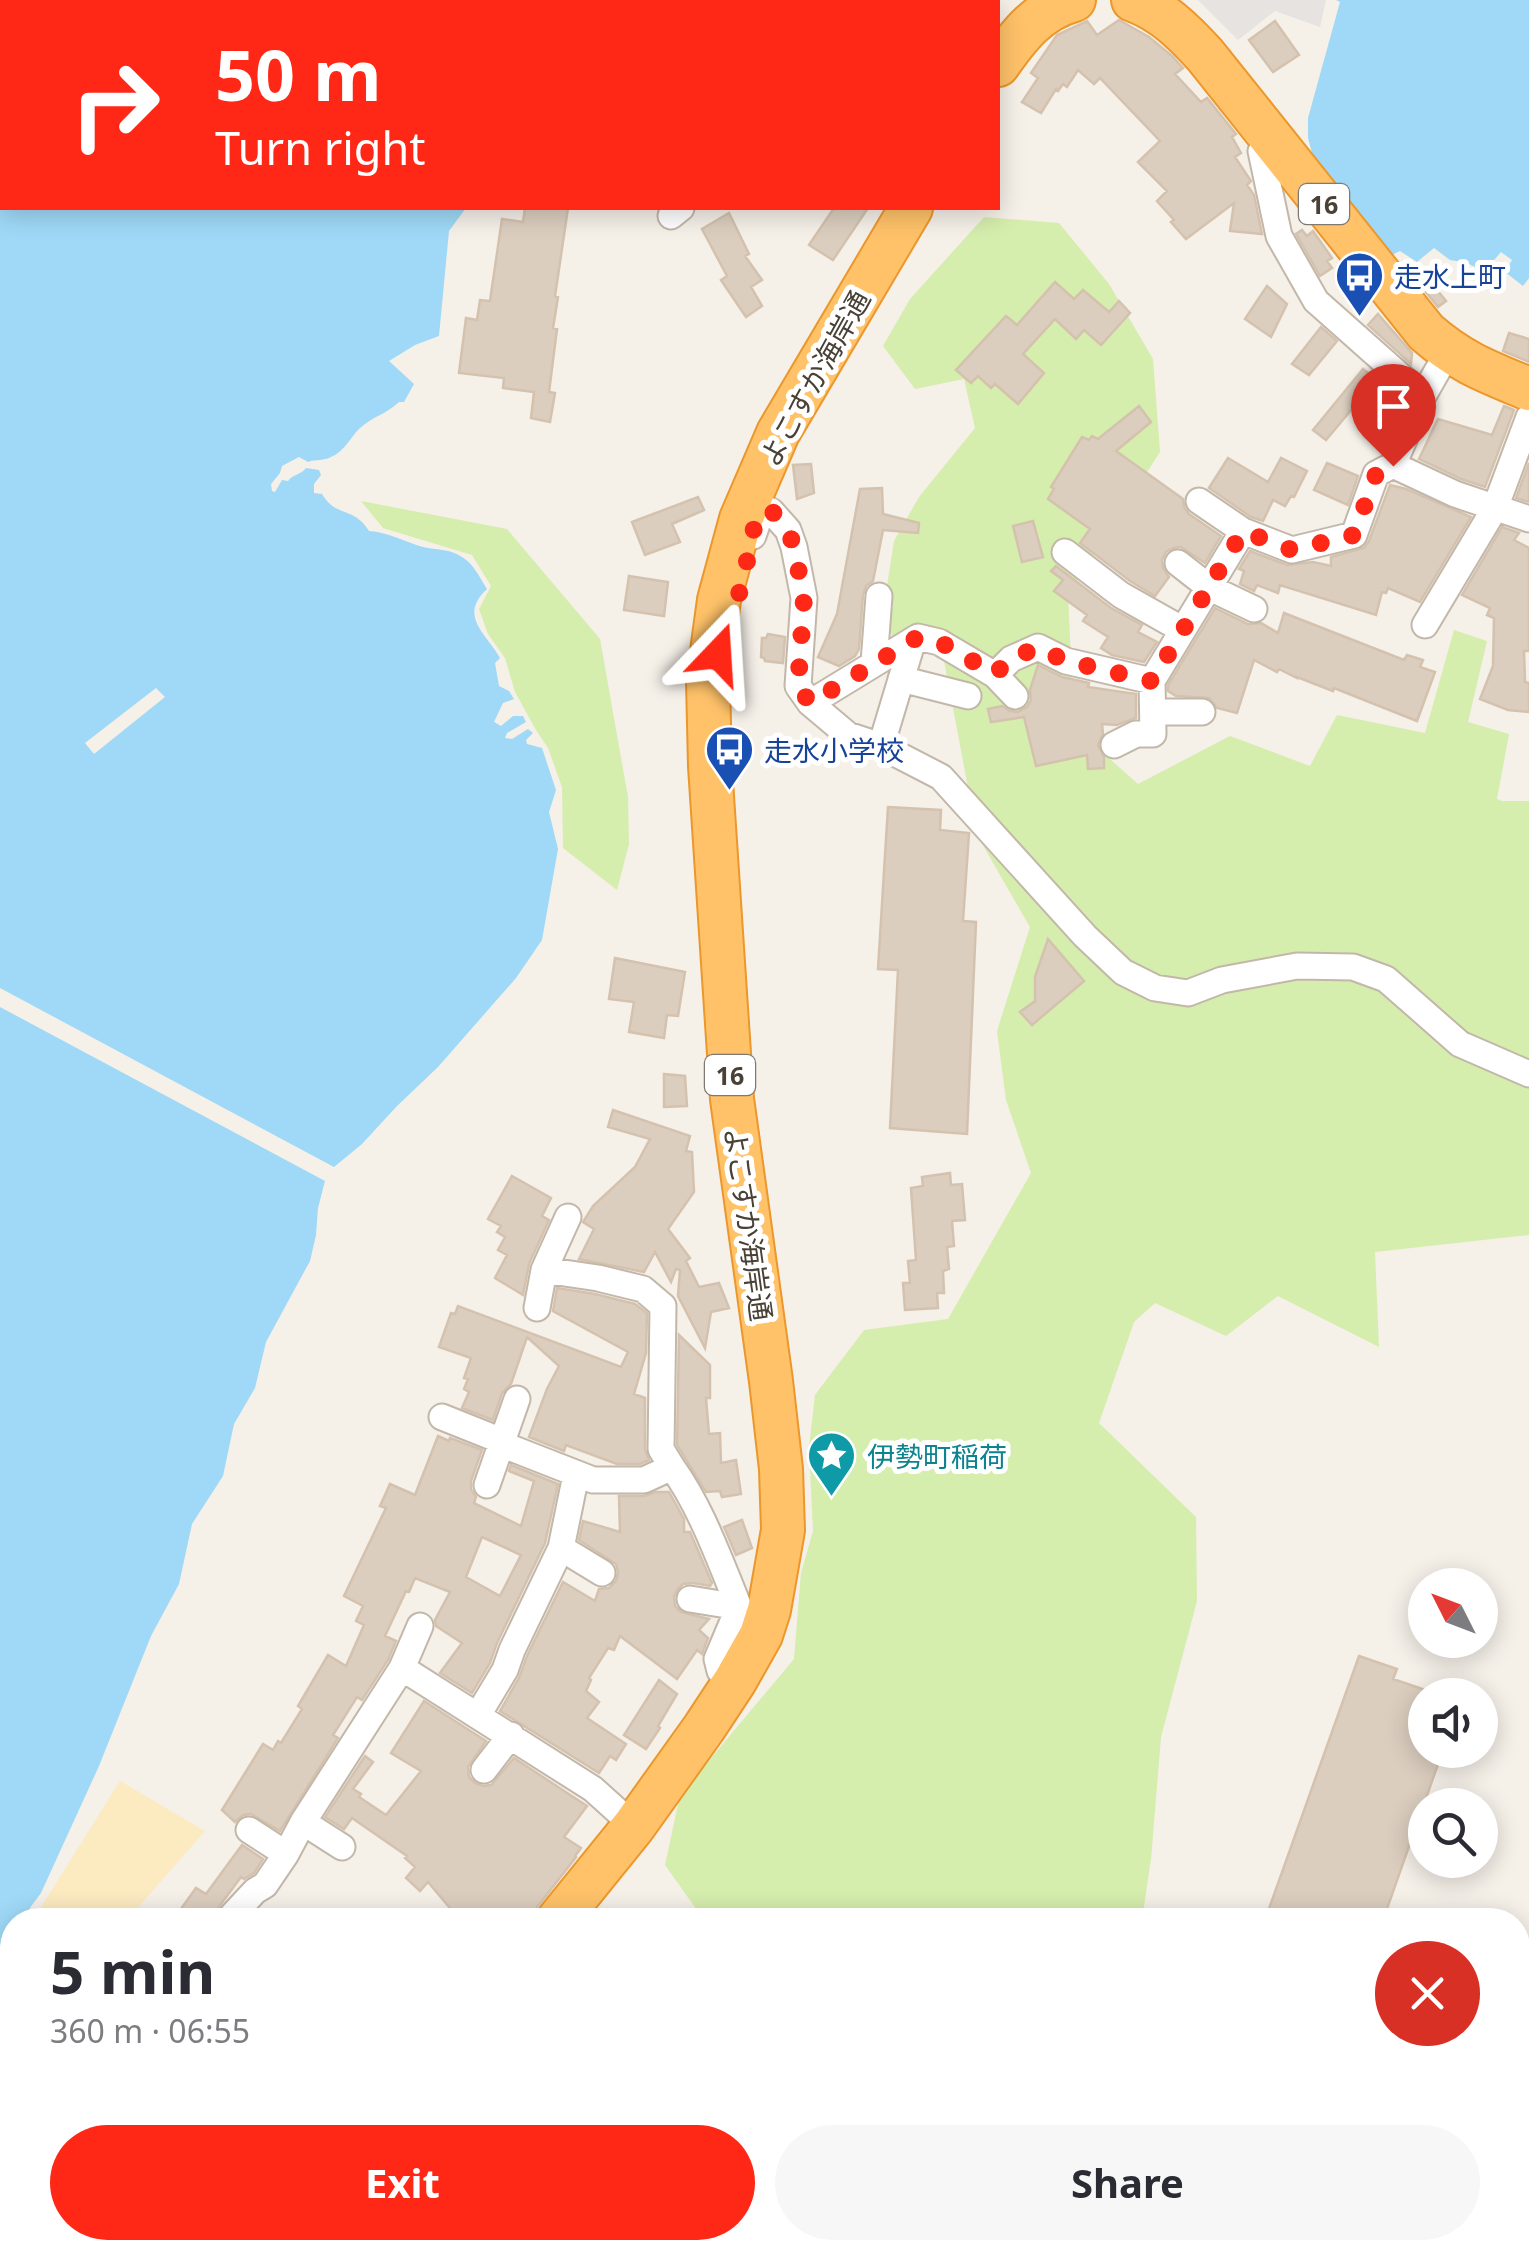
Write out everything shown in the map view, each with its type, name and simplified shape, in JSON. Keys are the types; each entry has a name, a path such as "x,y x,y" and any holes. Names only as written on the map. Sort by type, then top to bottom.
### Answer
{"highway":[{"name":"16","path":"1133,0 1146,4 1188,36 1426,332 1468,364 1529,389"},
{"path":"1000,61 1046,5"},
{"name":"よこすか海岸通","path":"568,1908 634,1826 735,1681 770,1610 783,1530 780,1470 732,1099 708,680 720,600 748,502 778,433 910,210"}],"street":[{"path":"1270,137 1261,151 1279,236 1316,301 1424,396"},
{"path":"1199,501 1243,531 1292,550 1354,535 1376,474 1393,466 1448,352"},
{"path":"1425,626 1495,508 1529,417"},
{"path":"1393,466 1455,494 1529,519"},
{"path":"708,680 742,585 754,528 760,514 771,510 788,530 794,547 804,598 798,686 810,703 848,735 881,746 942,777 1085,936 1123,972 1154,988 1188,993 1222,980 1297,966 1352,967 1386,979 1460,1044 1529,1074"},
{"path":"1114,745 1136,734 1153,734 1152,681 1243,531"},
{"path":"1065,552 1121,595 1183,630"},
{"path":"1178,563 1210,588 1254,609"},
{"path":"874,663 879,596"},
{"path":"810,703 918,637 940,642 995,674 1014,696"},
{"path":"881,746 913,640"},
{"path":"995,674 1011,658 1038,648 1066,661 1152,681"},
{"path":"902,680 968,696"},
{"path":"1154,712 1202,712"},
{"path":"537,1308 544,1270 568,1217"},
{"path":"544,1270 643,1289 663,1306 661,1450 708,1531 739,1607 718,1659 720,1671 735,1681"},
{"path":"486,1485 517,1399"},
{"path":"442,1417 593,1480 644,1480 672,1467"},
{"path":"478,1714 505,1670 561,1548 576,1475"},
{"path":"561,1548 602,1573"},
{"path":"690,1599 739,1607"},
{"path":"239,1908 265,1885 286,1854 402,1668 420,1626"},
{"path":"402,1668 593,1788 634,1826"},
{"path":"484,1770 512,1735"},
{"path":"303,1822 342,1847"},
{"path":"249,1830 286,1854"}],"green space":[{"path":"984,217 1059,223 1109,284 1153,359 1160,452 1068,594 1074,727 1138,784 1230,736 1310,766 1337,715 1425,733 1454,630 1487,641 1468,722 1509,734 1497,799 1529,801 1529,1235 1375,1252 1379,1347 1278,1296 1226,1336 1155,1303 1134,1322 1099,1423 1196,1517 1197,1601 1161,1737 1144,1908 695,1908 665,1865 680,1795 794,1659 801,1573 813,1531 809,1447 815,1395 864,1330 948,1319 1031,1173 1006,1100 997,1031 1030,927 977,835 942,650 893,639 883,612 894,541 919,497 975,428 964,379 915,389 883,346 910,299"},
{"path":"361,501 507,529 600,639 628,797 629,844 617,890 563,848 562,787 548,748 515,692 505,658 488,634 479,609 491,586 472,555 383,528"}],"sand":[{"path":"120,1781 205,1831 138,1908 41,1908"}],"shaded area":[{"path":"1198,0 1326,0 1320,27 1275,11 1238,40"}],"water":[{"path":"1336,0 1529,0 1529,278 1523,286 1505,272 1512,260 1501,252 1489,266 1479,269 1450,260 1434,248 1417,262 1400,251 1388,257 1313,157 1308,118 1340,2"},
{"path":"0,210 465,210 449,231 439,336 389,361 414,384 404,402 364,425 336,455 308,462 299,457 282,466 271,484 275,492 282,480 288,481 306,468 319,470 321,475 314,484 314,493 322,494 333,506 357,518 369,531 453,552 473,567 487,589 475,608 475,616 500,658 495,663 499,686 514,699 503,703 494,722 501,726 513,716 523,716 526,722 505,738 512,739 528,729 533,733 527,744 542,748 556,790 549,812 558,849 542,940 516,978 438,1067 334,1167 0,988"},
{"path":"0,1007 325,1181 310,1261 266,1342 255,1388 234,1424 223,1476 192,1524 179,1584 151,1636 99,1766 41,1893 30,1908 0,1908"}],"pier":[{"path":"156,688 165,697 94,754 85,743"},
{"path":"0,990 336,1171 0,993"}],"building":[{"path":"1119,20 1172,56 1183,68 1175,74 1201,102 1207,98 1236,134 1232,137 1241,153 1235,157 1251,181 1247,185 1254,195 1262,234 1230,231 1234,203 1186,239 1157,201 1167,191 1138,162 1160,141 1100,78 1094,84 1078,70 1067,87 1063,84 1056,89 1041,113 1022,102 1038,78 1031,73 1057,35 1087,21 1097,35"},
{"path":"1275,21 1299,55 1273,72 1249,40"},
{"path":"525,210 568,210 555,296 558,297 553,328 557,329 549,392 555,393 550,422 531,418 534,392 503,388 504,378 459,373 466,318 477,320 480,300 490,301 502,219 523,222"},
{"path":"833,210 867,210 833,260 809,245"},
{"path":"729,213 749,254 745,256 762,280 751,287 762,306 746,317 721,280 727,276 702,229"},
{"path":"1302,230 1307,236 1313,231 1332,258 1327,261 1332,268 1320,276 1296,234"},
{"path":"1417,265 1446,301 1438,307 1409,271"},
{"path":"1055,282 1074,299 1083,290 1109,312 1119,301 1130,313 1101,345 1084,330 1076,339 1055,319 1023,354 1044,373 1018,404 995,384 991,388 978,376 971,383 956,370 1006,316 1017,325"},
{"path":"1267,286 1287,304 1271,337 1245,319"},
{"path":"1378,314 1412,353 1411,364 1368,325"},
{"path":"1321,327 1337,341 1309,375 1292,364"},
{"path":"1509,333 1529,339 1529,362 1503,351"},
{"path":"1363,369 1375,379 1367,389 1371,392 1377,385 1392,398 1376,417 1367,410 1361,417 1352,409 1326,440 1313,430"},
{"path":"1139,406 1151,422 1116,451 1183,499 1189,514 1221,536 1205,563 1181,547 1166,552 1162,560 1169,577 1155,596 1080,543 1090,529 1048,499 1054,489 1051,487 1082,437 1098,439"},
{"path":"1504,406 1514,410 1485,487 1419,459 1438,419 1492,435"},
{"path":"1228,458 1268,482 1281,458 1307,471 1294,497 1285,506 1273,500 1263,521 1209,488"},
{"path":"1327,463 1358,476 1348,505 1314,490"},
{"path":"1529,463 1529,502 1516,498"},
{"path":"811,464 814,493 797,499 793,465"},
{"path":"1390,485 1471,517 1420,602 1388,588 1386,593 1382,592 1376,615 1280,585 1278,593 1257,585 1254,591 1240,584 1244,571 1239,569 1250,551 1287,565 1313,562 1331,566 1331,557 1364,548"},
{"path":"882,488 883,514 919,523 918,533 883,530 873,581 863,595 859,649 839,666 818,657 837,614 860,489"},
{"path":"698,497 704,510 672,524 680,542 645,555 632,522"},
{"path":"1033,521 1043,557 1022,562 1013,526"},
{"path":"1502,527 1519,533 1514,540 1529,548 1529,651 1524,651 1529,712 1508,710 1480,699 1493,666 1494,618 1487,615 1490,608 1462,595"},
{"path":"1056,566 1111,608 1142,625 1138,632 1157,642 1144,662 1112,655 1101,648 1108,637 1083,621 1087,615 1054,591 1063,580 1051,571"},
{"path":"629,576 668,582 664,616 624,610"},
{"path":"1215,608 1248,624 1261,623 1278,633 1284,613 1404,660 1407,655 1423,660 1420,667 1435,672 1417,721 1334,688 1333,691 1279,669 1277,672 1254,660 1237,713 1217,708 1209,698 1176,696 1168,691 1168,685"},
{"path":"768,634 785,637 783,663 761,657 762,638"},
{"path":"1038,665 1062,677 1089,683 1088,687 1136,694 1136,718 1117,725 1102,724 1098,745 1104,768 1088,769 1087,755 1036,766 1024,717 991,722 988,709 1002,706 1018,712 1027,707"},
{"path":"888,807 941,810 940,830 969,833 963,921 976,922 967,1134 890,1128 898,970 878,969"},
{"path":"1048,939 1084,981 1032,1025 1020,1012 1035,1001 1035,977"},
{"path":"615,958 685,972 678,1016 667,1015 664,1038 629,1032 634,1002 609,999"},
{"path":"664,1074 685,1076 687,1106 664,1107"},
{"path":"613,1110 690,1136 686,1151 692,1152 694,1192 668,1229 690,1258 686,1261 699,1287 719,1283 729,1308 711,1312 705,1348 678,1296 680,1270 676,1269 671,1282 655,1252 644,1272 579,1259 594,1229 583,1222 593,1206 635,1167 650,1139 608,1127"},
{"path":"950,1173 951,1185 962,1184 965,1220 952,1221 954,1246 947,1247 949,1269 943,1271 944,1293 937,1293 938,1308 905,1310 903,1283 910,1283 908,1261 916,1260 911,1188 923,1186 922,1177"},
{"path":"512,1176 551,1198 542,1216 549,1220 529,1264 523,1295 495,1278 507,1255 498,1250 505,1237 497,1232 501,1226 488,1219"},
{"path":"557,1288 635,1304 647,1313 646,1353 634,1394 645,1398 645,1449 649,1460 617,1464 566,1445 564,1451 529,1437 559,1366 527,1337 511,1384 502,1393 493,1420 462,1408 469,1392 464,1389 468,1379 464,1378 471,1358 439,1347 451,1313 455,1314 458,1306 621,1367 628,1352 553,1311"},
{"path":"679,1335 710,1365 710,1398 706,1398 709,1434 720,1433 721,1463 736,1460 741,1494 722,1497 720,1491 706,1492 677,1445"},
{"path":"438,1436 482,1450 471,1481 474,1503 521,1526 534,1481 509,1471 511,1465 558,1484 545,1543 490,1663 472,1693 440,1673 462,1643 436,1626 435,1620 450,1592 415,1578 385,1636 396,1641 388,1660 362,1700 357,1697 333,1735 338,1738 280,1831 251,1814 235,1822 222,1810 263,1744 273,1750 278,1741 281,1743 328,1655 346,1666 364,1625 356,1621 363,1606 344,1596 386,1508 380,1506 390,1484 415,1495","holes":["482,1537 521,1555 500,1596 466,1577"]},
{"path":"669,1492 684,1519 684,1532 690,1532 712,1583 683,1584 674,1597 681,1612 709,1619 699,1630 708,1638 702,1654 697,1650 677,1679 620,1636 614,1650 608,1648 589,1678 586,1691 599,1702 587,1718 626,1744 616,1760 610,1756 599,1773 500,1711 563,1582 595,1601 599,1589 609,1588 616,1581 616,1564 579,1540 583,1521 620,1532 619,1496"},
{"path":"742,1520 752,1548 736,1555 724,1527"},
{"path":"1359,1656 1397,1669 1393,1679 1408,1684 1408,1768 1437,1768 1430,1788 1408,1788 1408,1849 1387,1908 1269,1908"},
{"path":"659,1680 677,1694 646,1749 624,1735"},
{"path":"424,1701 486,1741 468,1767 469,1777 475,1783 491,1785 514,1758 587,1806 564,1837 581,1848 536,1908 450,1908 428,1882 420,1891 406,1878 415,1867 407,1856 352,1818 344,1829 325,1817 365,1756 373,1762 353,1789 386,1815 421,1771 391,1753"},
{"path":"242,1845 263,1859 254,1873 241,1877 218,1908 182,1908 196,1888 206,1894"}],"place":[{"name":"走水上町","path":"1359,318"},
{"name":"走水小学校","path":"729,792"},
{"name":"伊勢町稲荷","path":"832,1498"}],"route":[{"path":"718,654 742,585 754,528 760,514 771,510 788,530 794,547 804,598 798,686 810,703 918,637 940,642 995,674 1011,658 1038,648 1066,661 1152,681 1243,531 1292,550 1354,535 1376,474 1393,466"}]}
